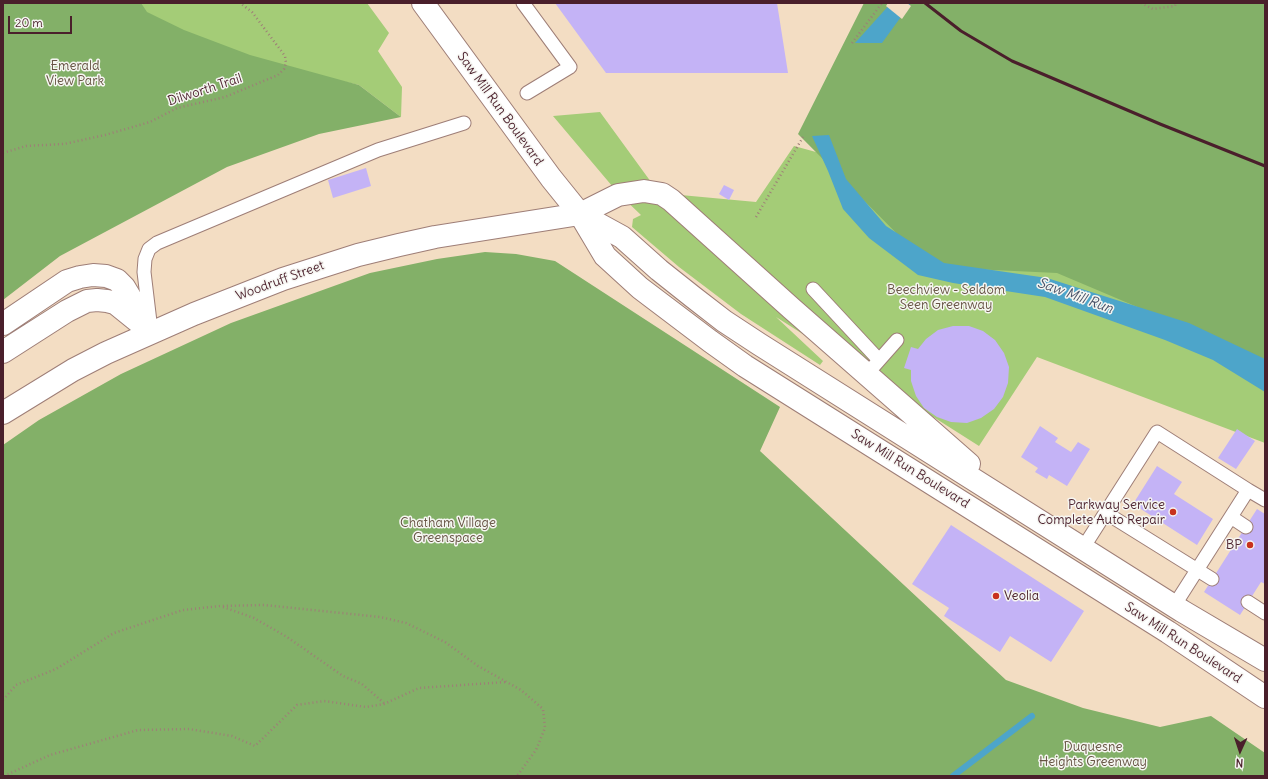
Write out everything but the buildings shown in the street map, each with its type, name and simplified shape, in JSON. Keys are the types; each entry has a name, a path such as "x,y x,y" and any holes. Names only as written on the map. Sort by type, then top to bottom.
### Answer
{"main road":[{"name":"Saw Mill Run Boulevard","path":"422,3 551,178 580,214 605,256 640,288 745,366 1162,628 1265,697"},
{"name":"Woodruff Street","path":"3,413 73,370 151,332 238,296 320,266 358,255 435,237 580,214 618,195 644,191 662,194 671,200 873,367 1019,508"},
{"name":"Saw Mill Run Boulevard","path":"580,214 622,237 692,297 724,321 759,344 1174,606 1265,660"},
{"path":"3,324 67,281 93,275 106,276 117,280 124,287 151,332"},
{"path":"3,352 67,311 88,301 107,300 115,303 151,332"}],"lane":[{"path":"523,3 570,67 527,93"},
{"path":"151,332 144,272 145,259 149,249 157,243 378,150 464,123"},
{"path":"813,289 873,367 897,340"},
{"path":"1083,548 1157,432 1265,500"},
{"path":"1174,606 1248,490"},
{"path":"1106,513 1212,579"},
{"path":"1231,517 1246,527"},
{"path":"1248,602 1265,613"}],"path":[{"name":"Dilworth Trail","path":"3,153 26,146 64,144 105,135 150,122 177,108 225,97 278,75 284,69 286,63 285,56 252,12 240,3"},
{"path":"852,43 882,3"},
{"path":"1141,3 1153,9 1175,6 1176,3"},
{"path":"756,217 803,137"},
{"path":"3,700 16,685 56,668 114,633 183,610 220,606 264,605 380,617 406,623 445,642 478,666 521,690 543,709 545,728 536,750 517,776"},
{"path":"220,606 254,618 287,637 343,676 362,684 384,704"},
{"path":"4,776 50,755 138,730 189,728 232,736 255,746 297,705 324,701 366,707 384,704 419,688 507,682"}],"green space":[{"path":"3,3 367,3 389,33 378,51 402,87 401,117 359,85"},
{"name":"Emerald View Park","path":"3,3 141,3 147,12 184,30 250,55 359,85 401,117 319,134 227,167 60,256 3,300"},
{"path":"864,3 1265,3 1265,361 1057,273 930,267 798,134"},
{"name":"Beechview - Seldom Seen Greenway","path":"600,112 659,193 756,202 794,146 1211,260 1265,293 1265,443 1037,357 979,446 776,317 823,361 820,365 741,314 679,267 632,227 633,219 641,215 618,193 553,116"},
{"name":"Chatham Village Greenspace","path":"485,252 516,254 555,261 780,407 760,451 1006,680 1083,708 1160,727 1211,716 1265,753 1265,776 3,776 3,445 39,420 121,374 231,323 370,273 437,259"}],"water":[{"path":"891,3 911,3 882,43 855,43"},
{"name":"Saw Mill Run","path":"829,135 846,179 886,226 944,263 1047,278 1189,323 1265,359 1265,392 1213,360 1165,340 1045,297 953,283 918,275 869,238 843,209 812,136"}],"pier":[{"path":"888,3 907,3 911,6 902,19 886,6"}],"waterway":[{"path":"953,776 1032,716"}],"railway":[{"path":"925,3 961,31 1012,61 1160,124 1265,166"}],"place":[{"name":"Parkway Service Complete Auto Repair","path":"1173,512"},
{"name":"BP","path":"1250,545"},
{"name":"Veolia","path":"996,596"}],"park label":[{"name":"Duquesne Heights Greenway","path":"1093,754"}]}
